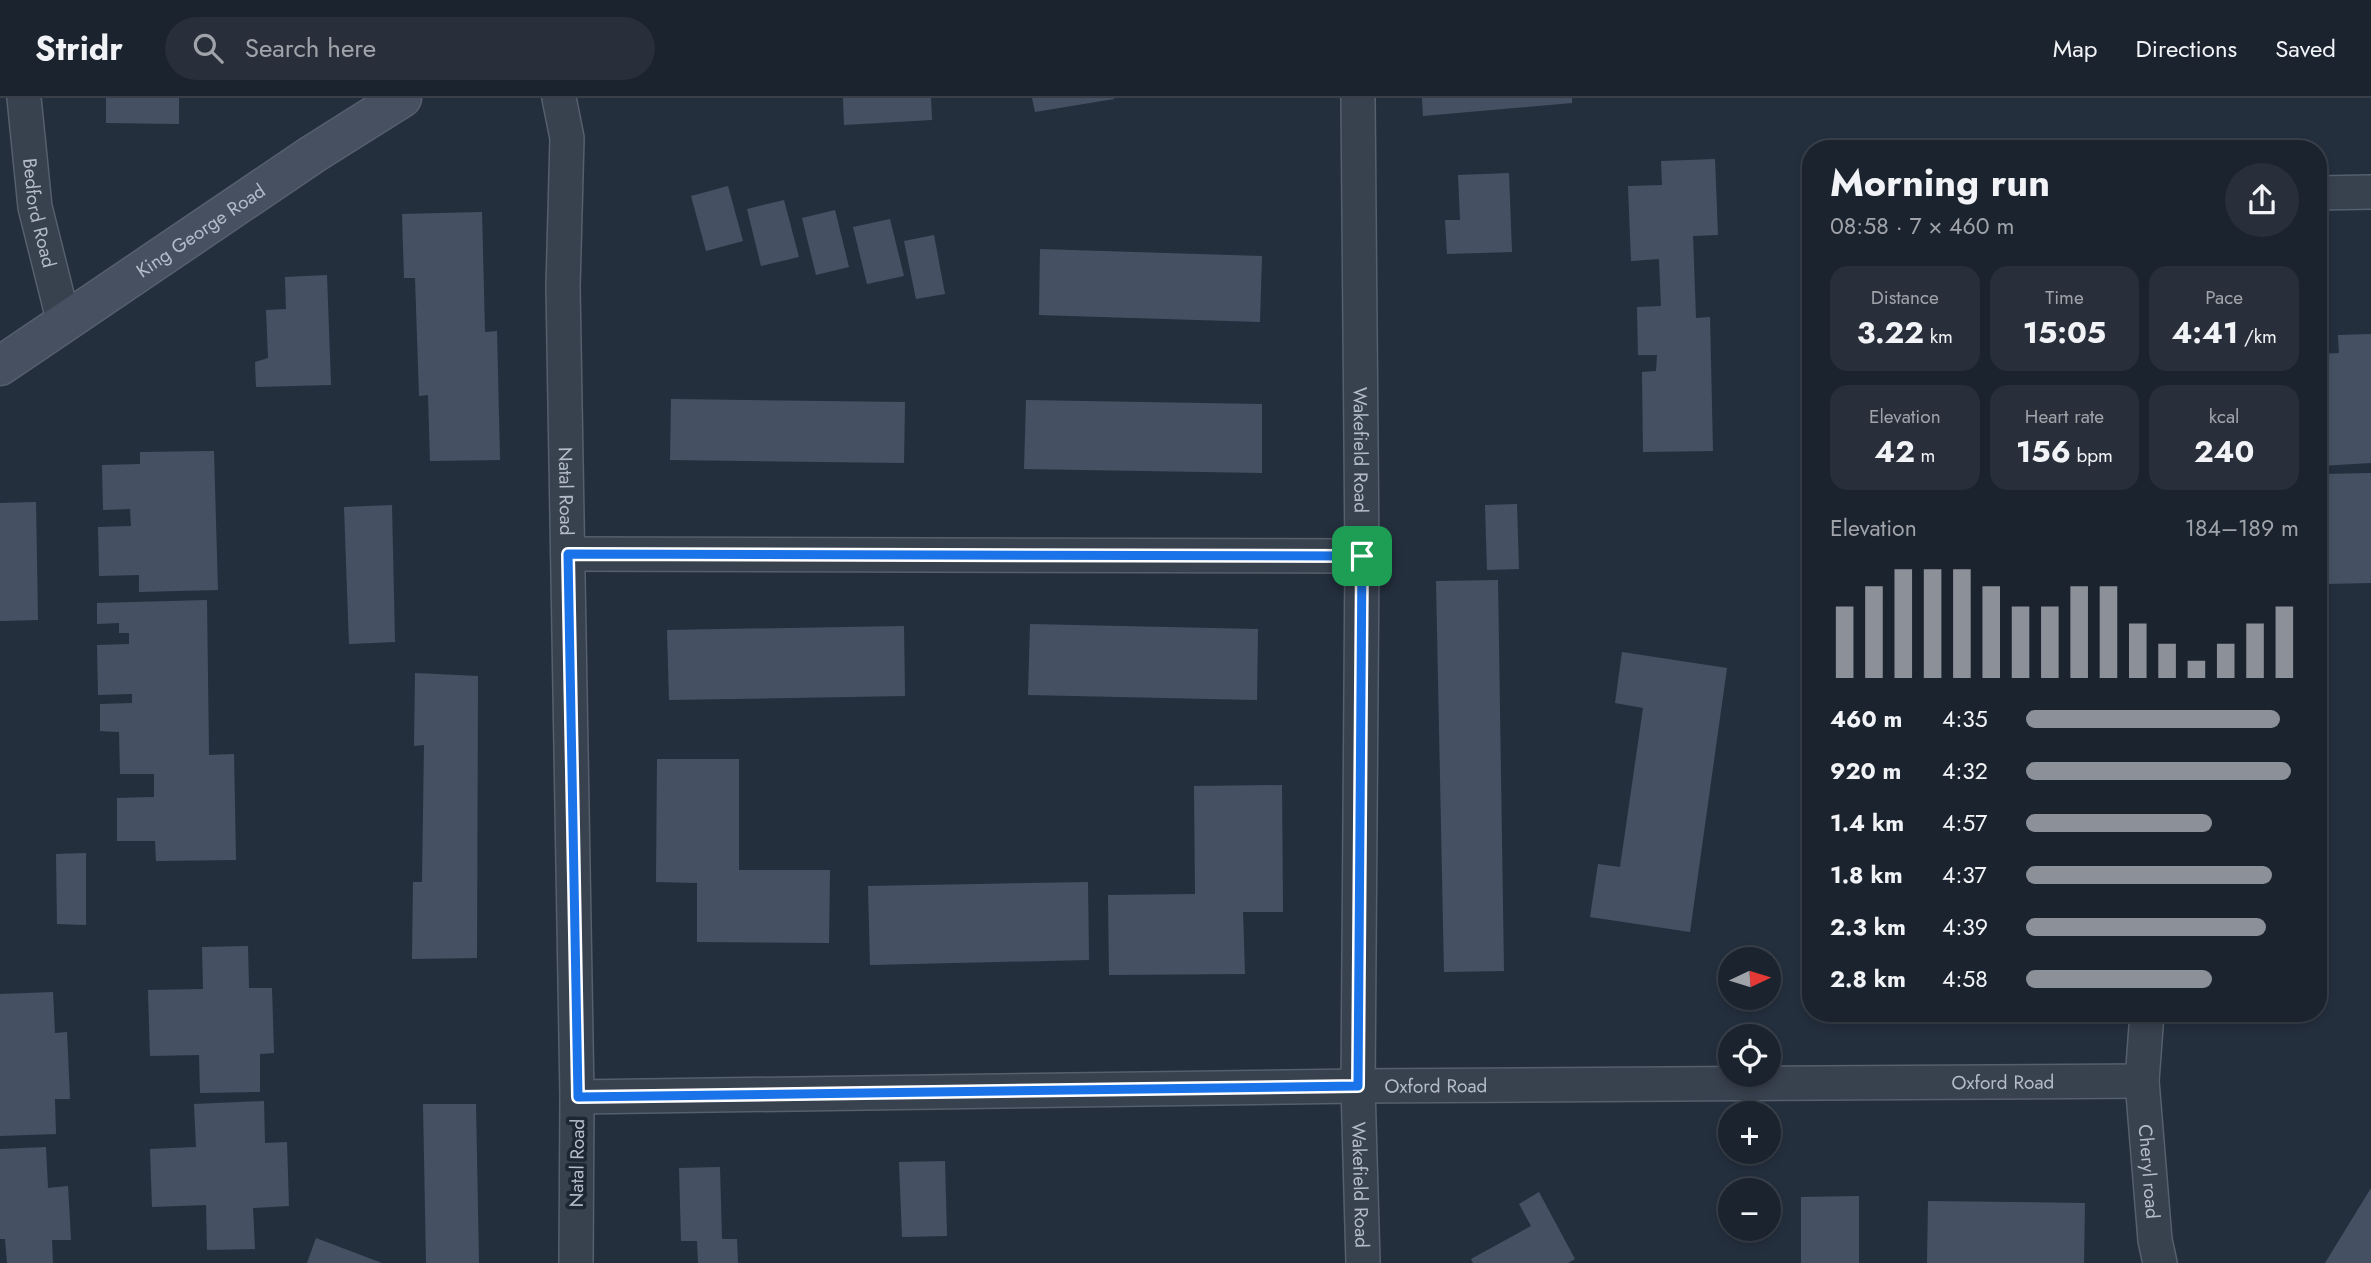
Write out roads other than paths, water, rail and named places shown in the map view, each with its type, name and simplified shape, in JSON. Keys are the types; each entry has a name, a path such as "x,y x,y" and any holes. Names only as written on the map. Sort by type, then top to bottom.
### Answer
{"main road":[{"name":"King George Road","path":"0,366 313,154 402,98"}],"street":[{"name":"Bedford Road","path":"24,98 36,207 64,323"},
{"name":"Natal Road","path":"559,98 567,138 563,287 578,1097 576,1263"},
{"name":"Wakefield Road","path":"1358,98 1362,556 1358,1086 1363,1263"},
{"path":"2327,192 2371,192"},
{"path":"568,554 1362,556"},
{"path":"2142,1081 2146,1022"},
{"name":"Oxford Road","path":"578,1097 1358,1086 2142,1081"},
{"name":"Cheryl road","path":"2142,1081 2155,1240 2160,1263"}]}
